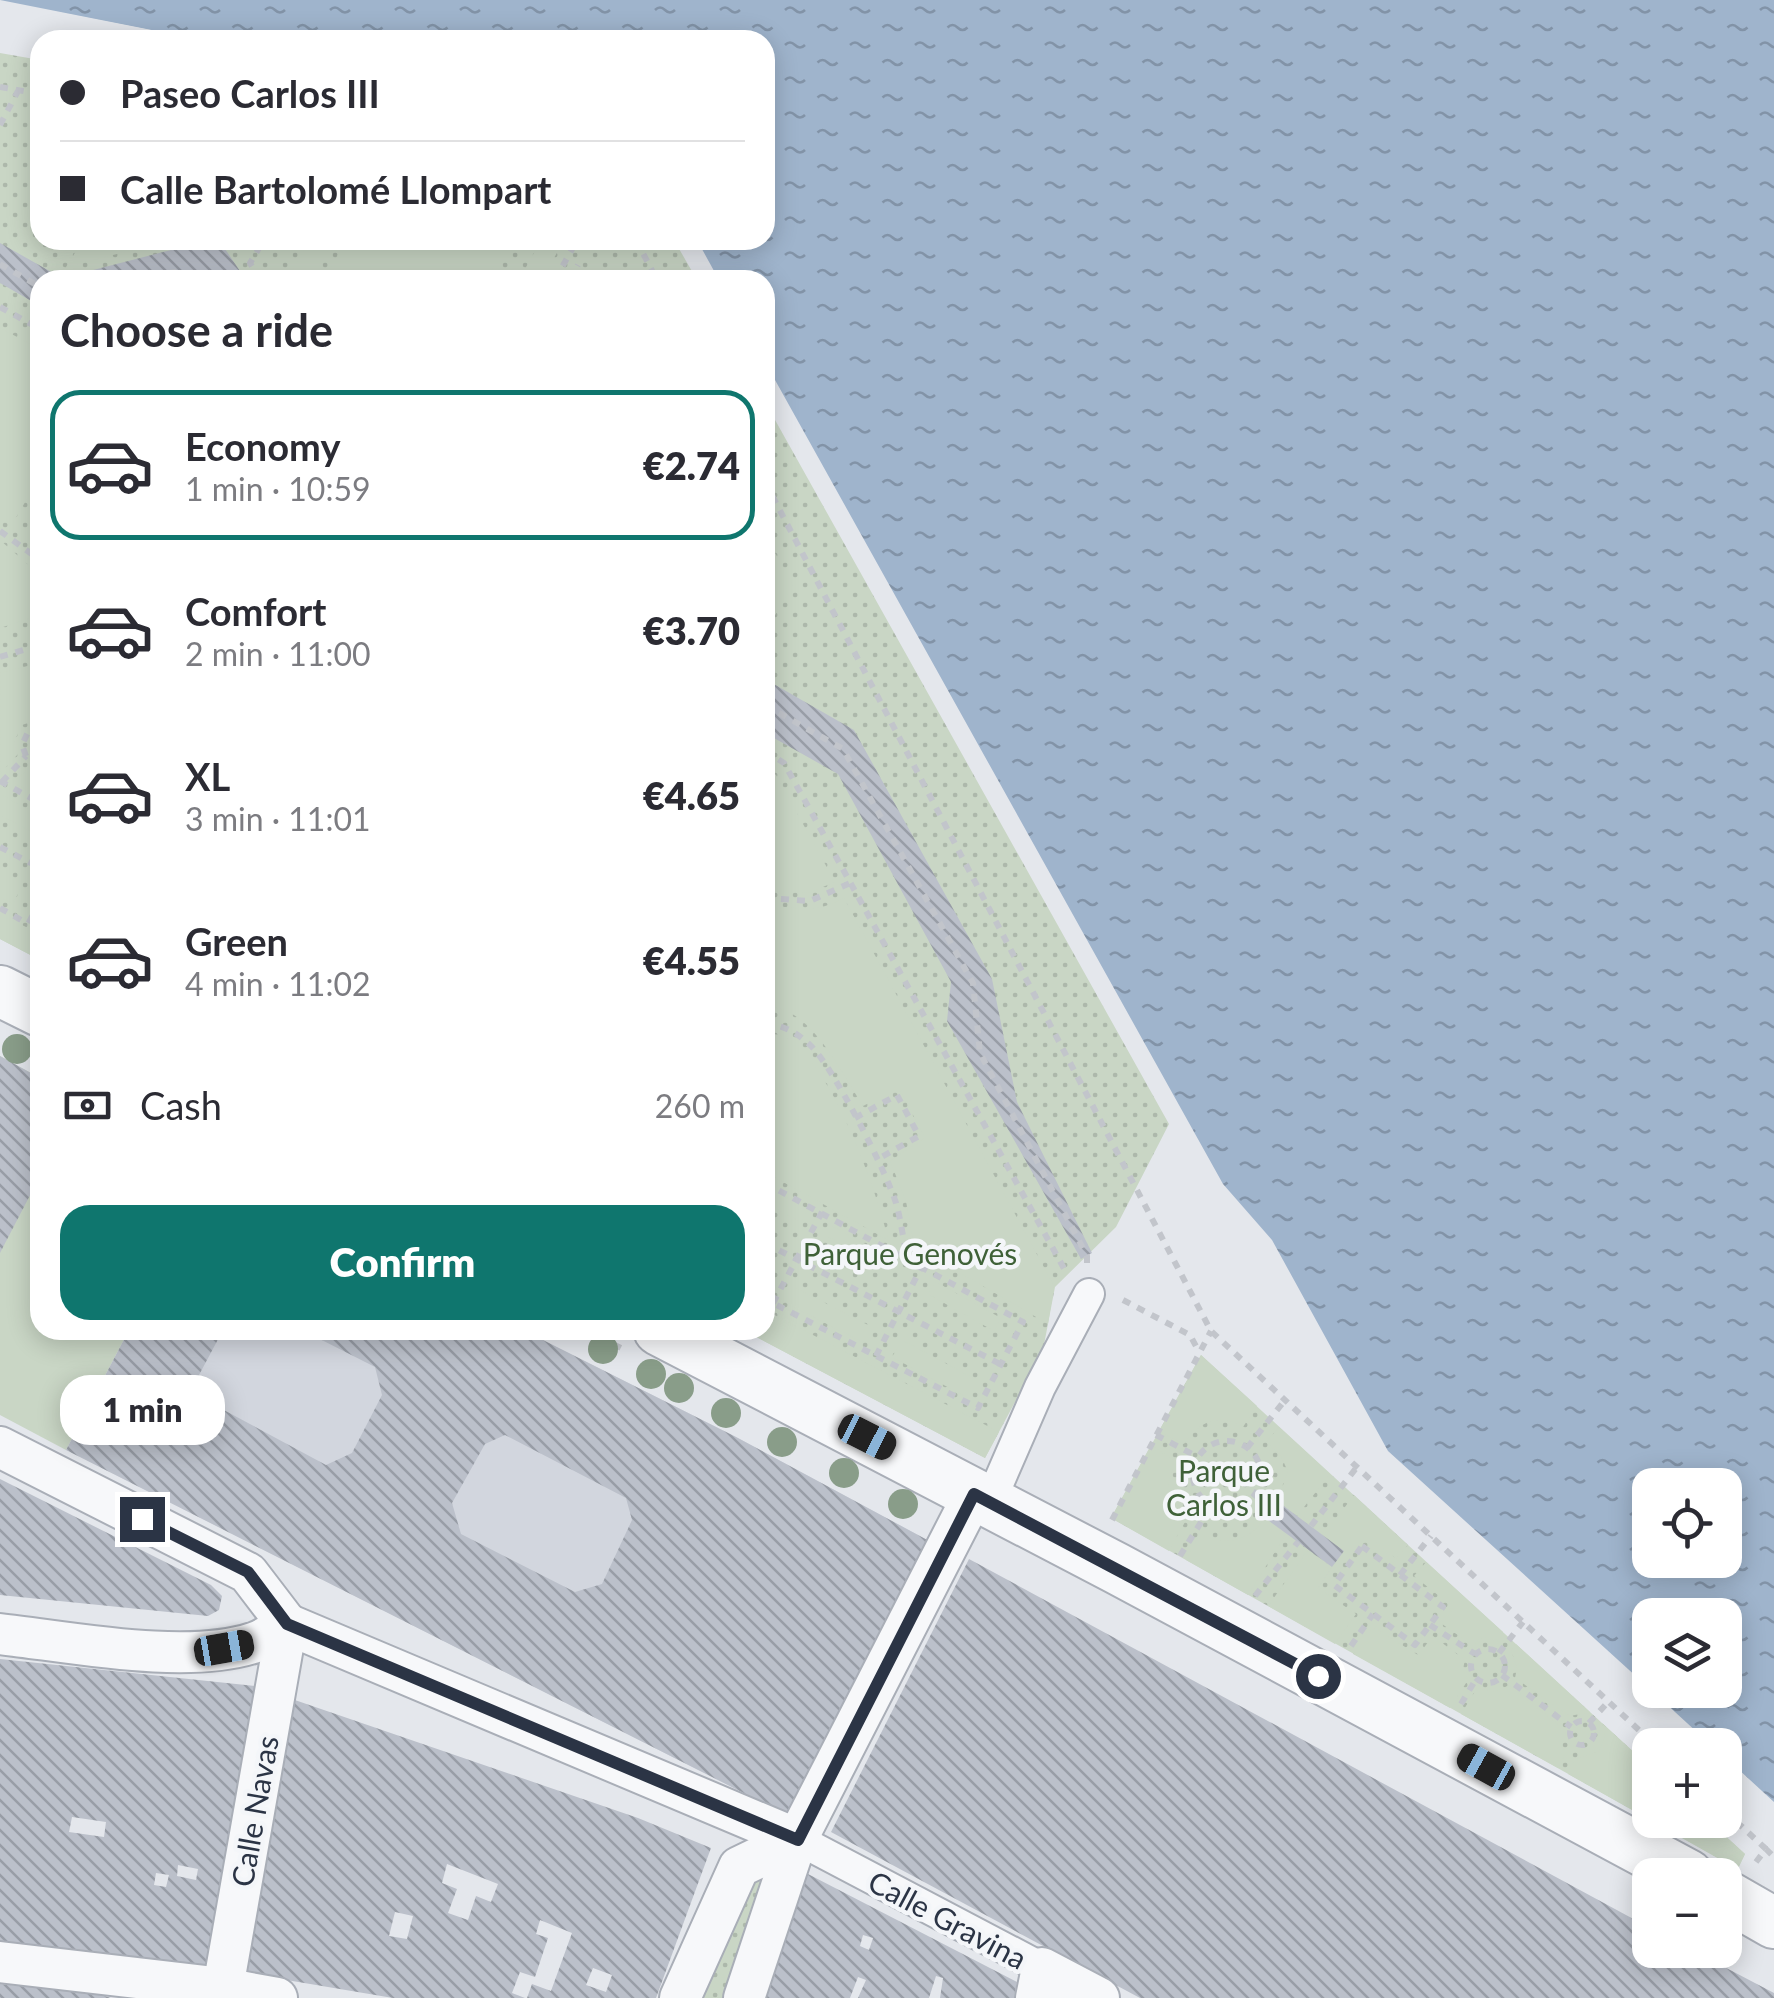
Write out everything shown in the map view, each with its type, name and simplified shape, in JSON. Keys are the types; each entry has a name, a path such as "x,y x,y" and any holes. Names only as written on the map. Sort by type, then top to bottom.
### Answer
{"street":[{"path":"0,991 30,1006"},
{"path":"744,1998 798,1840 1088,1294"},
{"path":"678,1340 1656,1858"},
{"path":"0,1447 248,1572 287,1624 798,1840"},
{"path":"0,1634 154,1652 255,1643 287,1624"},
{"name":"Calle Navas","path":"222,1993 287,1624"},
{"path":"680,1998 739,1867 798,1840"},
{"name":"Calle Gravina","path":"798,1840 1039,1983 1100,1998"},
{"path":"1742,1885 1774,1923"},
{"path":"0,1962 277,1998"}],"path":[{"path":"0,88 30,93"},
{"path":"0,125 18,91"},
{"path":"0,264 30,281"},
{"path":"575,270 578,265"},
{"path":"0,306 30,323"},
{"path":"775,501 1211,1330 1636,1728"},
{"path":"0,531 30,553"},
{"path":"0,658 30,648"},
{"path":"775,711 843,749 973,983 980,1053 1086,1256"},
{"path":"26,756 22,740 30,730"},
{"path":"26,756 30,758"},
{"path":"26,756 1,782 30,798"},
{"path":"775,757 784,763 1068,1275 1088,1294 1115,1296 1190,1336 1198,1351"},
{"path":"0,847 30,863"},
{"path":"775,899 810,901 850,884"},
{"path":"0,908 28,924 30,920"},
{"path":"775,1024 813,1048 855,1118 896,1202 907,1258"},
{"path":"855,1118 896,1095 919,1136 876,1160"},
{"path":"775,1188 1023,1322 978,1408 775,1304"},
{"path":"775,1292 822,1212"},
{"path":"775,1247 1040,1387"},
{"path":"876,1356 922,1266"},
{"path":"1106,1529 1211,1330"},
{"path":"1248,1448 1284,1400"},
{"path":"1156,1435 1198,1457"},
{"path":"1226,1441 1248,1448 1260,1466 1256,1493 1244,1506 1232,1510 1210,1506 1201,1499 1195,1489 1193,1467 1206,1448 1226,1441"},
{"path":"1311,1526 1357,1467"},
{"path":"1256,1493 1273,1506"},
{"path":"1174,1566 1210,1506"},
{"path":"1400,1575 1431,1536"},
{"path":"1248,1606 1298,1542"},
{"path":"1362,1546 1443,1607 1415,1645 1334,1584 1349,1564 1362,1546"},
{"path":"1340,1556 1349,1564"},
{"path":"1342,1658 1373,1614"},
{"path":"1500,1653 1523,1622"},
{"path":"1430,1625 1475,1654"},
{"path":"1475,1654 1490,1648 1500,1653 1505,1664 1502,1675 1493,1682 1476,1679"},
{"path":"1475,1654 1471,1670 1476,1679"},
{"path":"1502,1675 1570,1727 1571,1740 1576,1745 1594,1738 1588,1723"},
{"path":"1452,1718 1476,1679"},
{"path":"1588,1723 1608,1702"},
{"path":"1570,1727 1581,1721 1588,1723"},
{"path":"1742,1827 1774,1857"},
{"path":"1742,1877 1766,1849"}],"shaded area":[{"path":"124,1340 543,1340 736,1437 931,1542 795,1819 67,1450"}],"green space":[{"path":"0,53 30,58 30,250 680,250 691,270 30,270 30,955 0,939"},
{"path":"77,250 133,250 66,267"},
{"path":"304,250 328,250 317,270 293,270"},
{"path":"340,250 502,250 492,270 330,270"},
{"path":"536,250 558,250 548,270 524,270"},
{"path":"0,328 30,344 30,494 11,526 0,519"},
{"name":"Parque Genovés","path":"775,420 1169,1124 1116,1227 1055,1287 1043,1350 985,1458 762,1340 775,1340"},
{"path":"0,540 30,566 30,618 0,628"},
{"path":"775,553 793,585 775,615"},
{"path":"30,665 30,722 22,725 14,742 18,754 1,773 0,673"},
{"path":"27,769 30,769 30,792 14,783"},
{"path":"775,774 835,882 808,893 775,891"},
{"path":"0,794 30,810 30,831 0,815"},
{"path":"0,874 22,885 13,904 0,897"},
{"path":"844,898 1054,1286 1048,1324 914,1246 906,1201 890,1161 925,1138 899,1088 863,1106 824,1044 798,1018 775,1008 775,907 811,909"},
{"path":"0,914 30,929 30,955 0,939"},
{"path":"775,1035 791,1041 829,1088 861,1156 888,1240 775,1178"},
{"path":"0,1056 30,1072 30,1340 124,1340 66,1450 0,1415"},
{"path":"775,1191 808,1209 801,1222 775,1208"},
{"path":"830,1225 897,1261 892,1271 825,1235"},
{"path":"936,1282 1001,1318 994,1331 928,1294"},
{"path":"794,1287 870,1326 862,1342 786,1303"},
{"path":"775,1315 999,1432 985,1458 762,1340 775,1340"},
{"path":"902,1340 975,1379 966,1397 892,1357"},
{"name":"Parque Carlos III","path":"1201,1355 1632,1750 1632,1810 1111,1518"},
{"path":"1201,1355 1257,1406 1243,1427 1226,1420 1210,1422 1184,1444 1159,1431"},
{"path":"1279,1427 1330,1474 1297,1516 1277,1501 1288,1472 1281,1456 1266,1442"},
{"path":"1151,1445 1176,1462 1169,1494 1185,1522 1169,1551 1111,1518"},
{"path":"1354,1495 1408,1545 1396,1559 1364,1532 1344,1551 1323,1536"},
{"path":"1265,1518 1286,1534 1248,1595 1186,1560 1200,1533 1219,1540 1236,1540"},
{"path":"1308,1550 1332,1567 1318,1588 1356,1614 1335,1644 1268,1606"},
{"path":"1426,1562 1503,1632 1496,1640 1485,1637 1472,1645 1442,1624 1454,1608 1414,1576"},
{"path":"1373,1627 1418,1655 1433,1636 1465,1660 1463,1669 1468,1680 1450,1708 1353,1654"},
{"path":"1516,1644 1590,1712 1570,1716 1515,1678 1517,1668 1511,1650"},
{"path":"1509,1685 1559,1725 1559,1743 1566,1753 1558,1768 1461,1714 1477,1688 1495,1692"},
{"path":"1602,1723 1632,1750 1632,1810 1568,1774 1575,1759 1599,1751 1605,1736"},
{"path":"1682,1838 1728,1838 1745,1854 1742,1860 1718,1858"},
{"path":"1682,1838 1728,1838 1745,1854 1742,1860 1717,1858"},
{"path":"797,1839 744,1998 680,1998 739,1867"}],"water":[{"path":"0,0 1774,0 1774,1802 1742,1773 1742,1728 1692,1728 1671,1708 1742,1708 1742,1598 1632,1598 1632,1673 1388,1451 1272,1240 1223,1184 775,380 775,270 714,270 702,250 775,250 775,30 152,30"}],"pier":[{"path":"0,1 150,30 124,30 0,6"}],"building":[{"path":"0,243 48,270 30,270 30,300 0,283"},
{"path":"171,250 226,250 239,270 93,270"},
{"path":"775,685 854,730 992,979 1017,1102 1092,1253 1081,1259 947,1021 951,982 838,774 775,739"},
{"path":"0,1056 30,1072 30,1195 0,1253"},
{"path":"124,1340 218,1340 199,1375 207,1401 326,1465 352,1453 382,1395 375,1367 322,1340 543,1340 736,1437 931,1542 795,1819 66,1450","holes":["505,1435 626,1498 632,1520 602,1584 575,1592 461,1534 452,1503 485,1444"]},
{"path":"0,1479 211,1585 222,1596 219,1610 208,1616 0,1595"},
{"path":"1277,1501 1344,1551 1332,1567 1265,1518"},
{"path":"969,1559 1632,1918 1632,1968 1726,1968 1774,1993 1774,1998 1140,1998 831,1832"},
{"path":"0,1659 255,1686 210,1967 0,1943","holes":["72,1817 106,1822 104,1837 69,1832","178,1865 198,1869 196,1880 177,1876","156,1873 169,1875 166,1887 154,1885"]},
{"path":"289,1698 638,1818 711,1848 656,1998 527,1998 532,1984 551,1991 572,1933 540,1920 536,1934 548,1938 535,1977 520,1972 512,1993 525,1998 393,1998 240,1972","holes":["447,1864 498,1884 491,1902 476,1896 468,1920 448,1913 457,1889 442,1883","395,1912 413,1916 407,1939 389,1936","593,1968 612,1975 606,1992 586,1985"]},
{"path":"808,1874 1017,1982 1014,1998 940,1998 943,1978 936,1976 929,1998 858,1998 866,1980 858,1977 850,1998 760,1998","holes":["863,1935 873,1938 869,1950 860,1946"]},
{"path":"0,1984 95,1993 111,1998 0,1998"}],"route":[{"path":"142,1519 248,1572 287,1624 798,1840 974,1494 1318,1676"}]}
